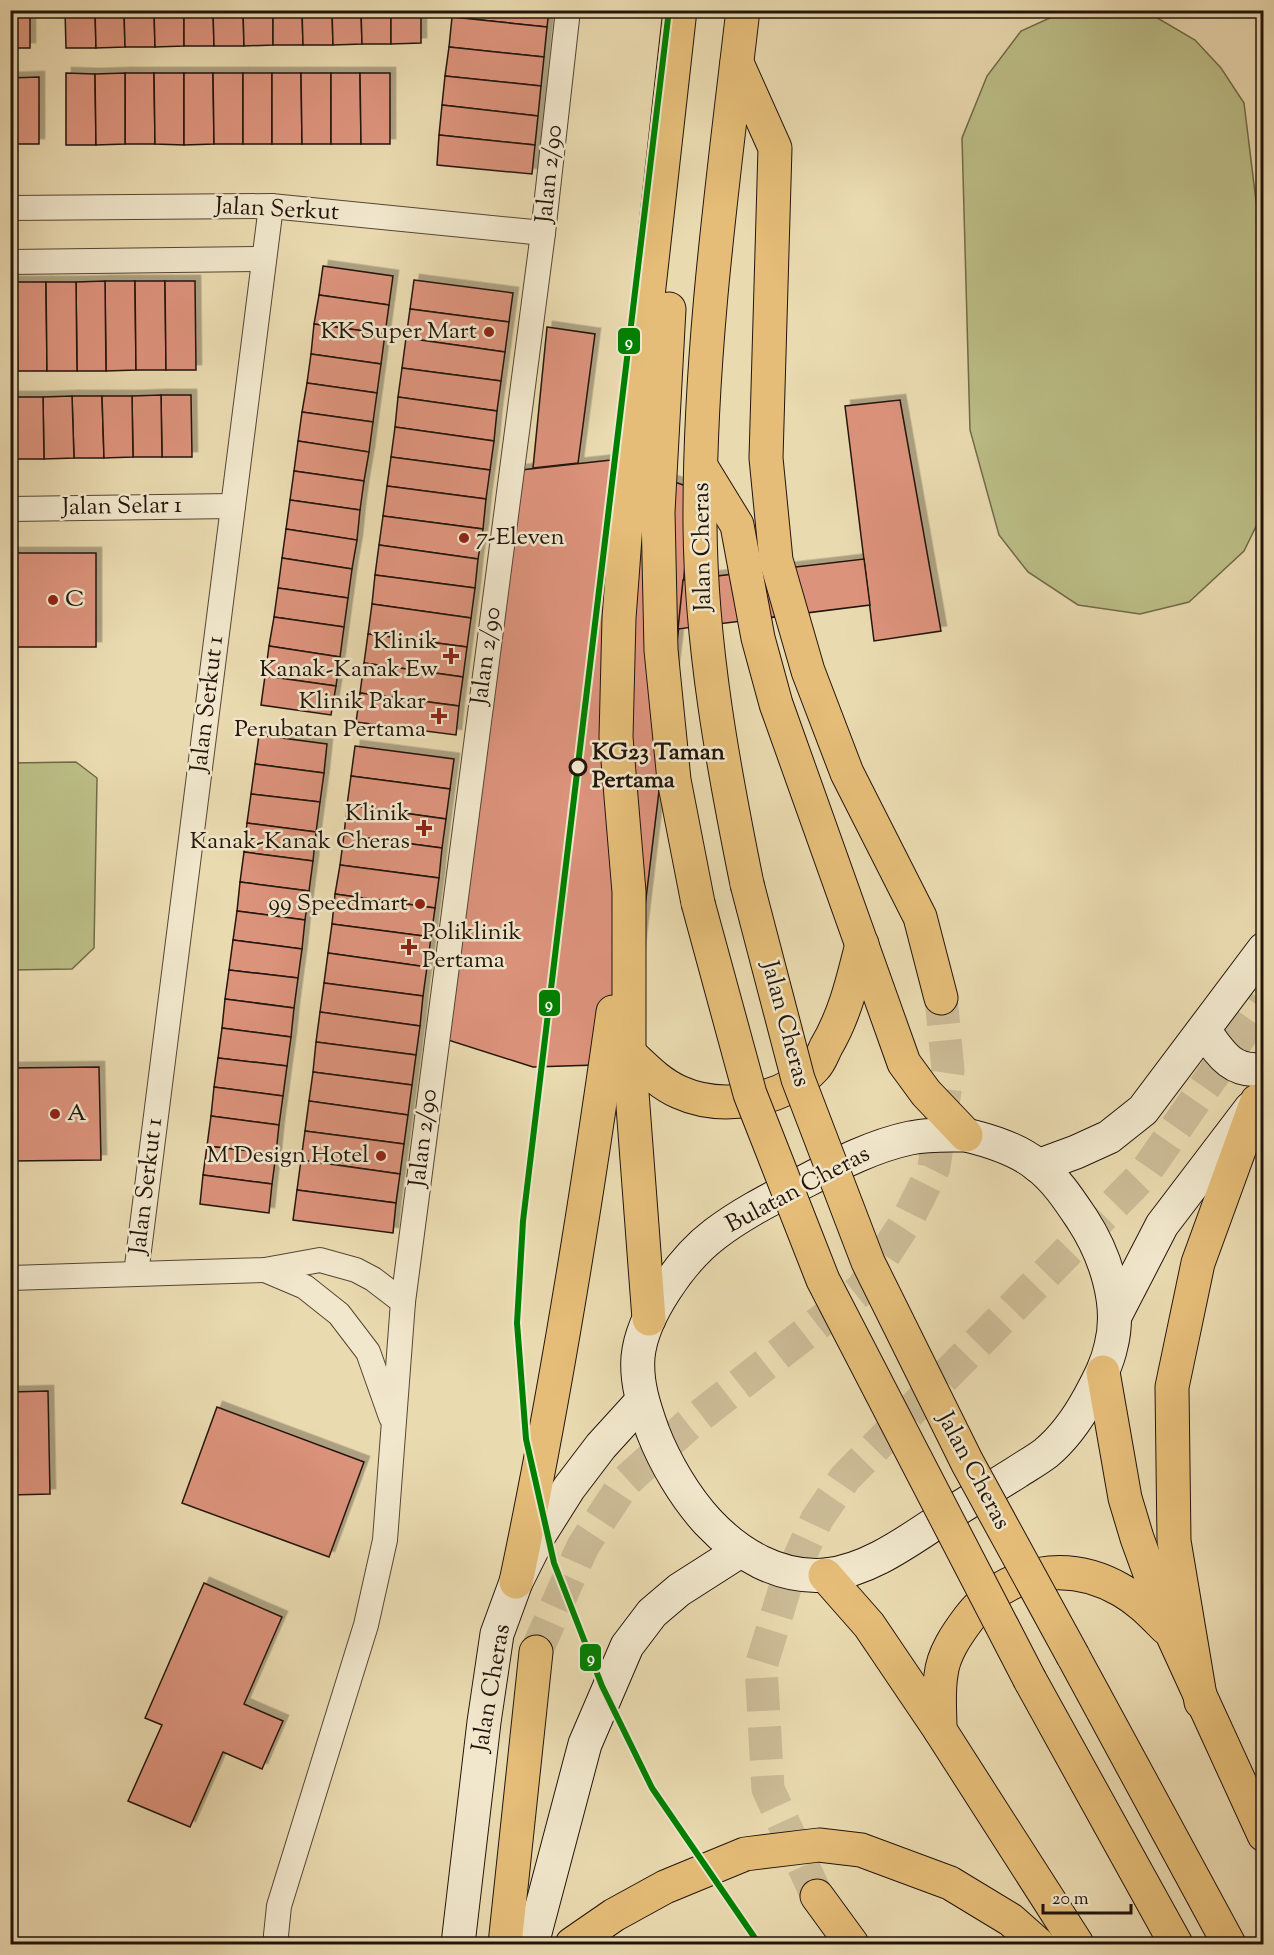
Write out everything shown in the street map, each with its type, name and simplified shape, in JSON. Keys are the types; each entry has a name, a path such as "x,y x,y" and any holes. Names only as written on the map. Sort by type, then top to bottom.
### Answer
{"highway":[{"path":"649,1319 629,1053 629,892 616,737 619,618 633,430 680,10"},
{"name":"Jalan Cheras","path":"703,10 688,124 667,323 658,512 661,650 674,780 698,903 750,1094 823,1280 1030,1680 1176,1944"},
{"name":"Jalan Cheras","path":"743,10 714,269 704,382 700,526 706,645 723,766 747,884 798,1079 868,1262 967,1462 1229,1944"},
{"path":"737,63 775,148 766,458 776,560 808,671 847,773 920,917 941,998"},
{"path":"702,468 737,525 758,638 777,704 904,1063 926,1093 966,1135"},
{"path":"516,1582 545,1446 588,1194 629,892"},
{"path":"629,1053 655,1078 679,1092 703,1100 733,1101 766,1096 792,1085 815,1066 833,1035 846,1005 862,944"},
{"path":"1201,1702 1174,1541 1172,1388 1198,1263 1260,1096"},
{"path":"1103,1372 1125,1498 1137,1538 1172,1634 1263,1835"},
{"path":"940,1730 941,1674 949,1649 976,1609 994,1592 1017,1580 1043,1573 1067,1571 1095,1578 1120,1589 1142,1604 1172,1634"},
{"path":"825,1575 869,1625 940,1730 1077,1944"},
{"path":"505,1944 536,1652"},
{"path":"572,1944 614,1915 665,1887 745,1854 819,1845 861,1850 950,1883 1011,1920 1038,1944"},
{"path":"817,1896 852,1944"}],"main road":[{"path":"1038,1166 1098,1142 1143,1110 1263,950"},
{"path":"1204,1030 1221,1056 1231,1063 1252,1071 1263,1069"},
{"path":"1115,1316 1162,1225 1260,1096"},
{"name":"Bulatan Cheras","path":"966,1135 989,1140 1038,1166 1071,1202 1090,1231 1107,1270 1115,1316 1112,1343 1103,1372 1077,1419 1047,1452 893,1550 857,1568 825,1575 795,1573 765,1565 740,1551 706,1520 660,1450 641,1402 638,1355 649,1319 664,1292 686,1263 713,1235 756,1207 857,1154 912,1137 966,1135"},
{"name":"Jalan Cheras","path":"456,1941 497,1634 516,1582 540,1534 568,1488 601,1446 641,1402"},
{"path":"532,1944 585,1744 627,1646 658,1607 740,1551"}],"street":[{"name":"Jalan 2/90","path":"277,1944 276,1935 282,1895 366,1625 385,1540 403,1302 543,233 568,10"},
{"name":"Jalan Serkut","path":"10,208 271,206 543,233"},
{"name":"Jalan Serkut 1","path":"136,1274 271,206"},
{"name":"Jalan Serkut","path":"10,262 264,259"},
{"name":"Jalan Selar 1","path":"10,509 233,506"},
{"path":"10,1278 265,1270 320,1260 356,1270 373,1279 403,1302"},
{"path":"265,1270 305,1287 339,1314 368,1352 394,1425"}],"green space":[{"path":"1065,11 1149,13 1195,40 1221,68 1244,103 1264,266 1263,512 1244,551 1189,602 1140,614 1078,605 1028,572 999,535 970,430 962,138 987,76 1021,31"},
{"path":"76,762 97,778 94,948 72,969 11,970 11,763"}],"building":[{"path":"10,10 30,10 30,48 10,48"},
{"path":"65,10 95,10 96,48 66,48"},
{"path":"95,10 124,10 125,47 96,48"},
{"path":"124,10 154,10 155,47 125,47"},
{"path":"154,10 184,10 184,46 155,47"},
{"path":"184,10 213,10 214,46 184,46"},
{"path":"213,10 243,10 244,46 214,46"},
{"path":"243,10 273,10 273,45 244,46"},
{"path":"273,10 302,10 303,45 273,45"},
{"path":"302,10 332,10 333,45 303,45"},
{"path":"332,10 361,10 362,44 333,45"},
{"path":"361,10 391,10 391,44 362,44"},
{"path":"391,10 421,10 421,43 391,44"},
{"path":"452,10 549,10 547,27 452,17"},
{"path":"452,17 547,27 544,57 449,47"},
{"path":"449,47 544,57 541,86 445,76"},
{"path":"66,73 95,74 96,145 66,145"},
{"path":"125,73 154,73 155,144 125,144"},
{"path":"125,73 125,144 96,145 95,74"},
{"path":"154,73 184,73 184,145 155,144"},
{"path":"184,73 213,73 214,144 184,145"},
{"path":"213,73 243,73 243,144 214,144"},
{"path":"243,73 272,73 272,144 243,144"},
{"path":"272,73 301,73 302,144 272,144"},
{"path":"301,73 331,73 331,144 302,144"},
{"path":"331,73 360,73 361,144 331,144"},
{"path":"360,73 390,73 390,144 361,144"},
{"path":"445,76 541,86 538,116 442,105"},
{"path":"39,77 39,144 10,144 10,78"},
{"path":"442,105 538,116 535,145 439,135"},
{"path":"439,135 535,145 532,174 437,165"},
{"path":"323,266 393,276 389,305 319,295"},
{"path":"414,280 513,293 509,322 410,309"},
{"path":"105,281 135,281 136,370 106,371"},
{"path":"105,281 106,371 77,371 76,282"},
{"path":"135,281 165,281 166,370 136,370"},
{"path":"165,281 195,281 196,370 166,370"},
{"path":"10,282 16,282 18,371 10,371"},
{"path":"16,282 46,282 47,371 18,371"},
{"path":"46,282 76,282 77,371 47,371"},
{"path":"319,295 389,305 385,334 314,324"},
{"path":"410,309 509,322 505,352 406,338"},
{"path":"314,324 385,334 381,364 311,354"},
{"path":"547,327 595,334 578,463 533,468"},
{"path":"406,338 505,352 501,381 402,368"},
{"path":"311,354 381,364 377,393 307,383"},
{"path":"402,368 501,381 497,411 398,397"},
{"path":"307,383 377,393 373,422 302,412"},
{"path":"161,395 191,395 192,457 162,457"},
{"path":"161,395 162,457 133,457 132,396"},
{"path":"72,396 102,396 104,458 74,458"},
{"path":"72,396 74,458 44,459 43,397"},
{"path":"102,396 132,396 133,457 104,458"},
{"path":"13,397 43,397 44,459 15,459"},
{"path":"13,397 15,459 10,459 10,398"},
{"path":"398,397 497,411 494,441 395,427"},
{"path":"900,400 941,631 874,641 845,406"},
{"path":"302,412 373,422 369,452 298,441"},
{"path":"395,427 494,441 490,470 391,457"},
{"path":"298,441 369,452 364,481 294,471"},
{"path":"391,457 490,470 486,499 387,486"},
{"name":"KG23 Taman Pertama","path":"611,460 692,488 681,609 626,1064 533,1067 448,1040 521,470"},
{"path":"294,471 364,481 360,510 290,500"},
{"path":"387,486 486,499 483,529 383,516"},
{"path":"290,500 360,510 357,540 286,529"},
{"path":"383,516 483,529 478,559 379,545"},
{"path":"286,529 357,540 352,569 282,558"},
{"path":"379,545 478,559 475,588 375,575"},
{"name":"C","path":"10,553 96,553 96,647 10,647"},
{"path":"282,558 352,569 348,598 278,588"},
{"path":"864,559 870,605 678,629 683,580"},
{"path":"375,575 475,588 471,618 372,604"},
{"path":"278,588 348,598 344,627 274,617"},
{"path":"372,604 471,618 467,647 368,634"},
{"path":"274,617 344,627 340,657 269,646"},
{"path":"368,634 467,647 463,677 364,663"},
{"path":"269,646 340,657 336,686 265,676"},
{"path":"364,663 463,677 459,706 360,693"},
{"path":"265,676 336,686 331,715 261,705"},
{"path":"360,693 459,706 456,735 356,722"},
{"path":"259,735 327,744 324,773 255,764"},
{"path":"355,746 454,759 450,789 351,776"},
{"path":"255,764 324,773 320,802 251,794"},
{"path":"351,776 450,789 446,819 347,805"},
{"path":"251,794 320,802 316,832 247,823"},
{"path":"347,805 446,819 442,848 344,835"},
{"path":"247,823 316,832 313,861 244,852"},
{"path":"344,835 442,848 439,878 340,865"},
{"path":"244,852 313,861 309,891 240,882"},
{"path":"340,865 439,878 435,908 335,894"},
{"path":"240,882 309,891 305,920 237,911"},
{"path":"335,894 435,908 431,937 332,924"},
{"path":"237,911 305,920 302,949 233,940"},
{"path":"332,924 431,937 427,967 328,953"},
{"path":"233,940 302,949 298,978 229,970"},
{"path":"328,953 427,967 423,996 324,983"},
{"path":"229,970 298,978 294,1008 225,999"},
{"path":"324,983 423,996 420,1026 320,1012"},
{"path":"225,999 294,1008 291,1037 222,1028"},
{"path":"320,1012 420,1026 416,1055 316,1042"},
{"path":"222,1028 291,1037 287,1066 218,1058"},
{"path":"316,1042 416,1055 412,1085 313,1072"},
{"path":"218,1058 287,1066 283,1096 214,1087"},
{"name":"A","path":"99,1067 101,1160 10,1161 10,1068"},
{"path":"313,1072 412,1085 408,1115 309,1101"},
{"path":"214,1087 283,1096 279,1125 211,1116"},
{"path":"309,1101 408,1115 404,1144 305,1131"},
{"path":"211,1116 279,1125 276,1154 207,1146"},
{"path":"305,1131 404,1144 400,1174 301,1160"},
{"path":"207,1146 276,1154 272,1184 203,1175"},
{"path":"301,1160 400,1174 396,1203 297,1190"},
{"path":"203,1175 272,1184 269,1213 200,1204"},
{"path":"297,1190 396,1203 393,1233 293,1220"},
{"path":"48,1391 50,1494 10,1495 10,1392"},
{"path":"217,1407 364,1462 329,1557 182,1503"},
{"path":"204,1583 282,1617 244,1704 283,1721 262,1769 223,1752 190,1827 128,1801 162,1725 145,1718"}],"tunnel":[{"path":"536,1652 583,1546 625,1482 688,1425 862,1289 909,1217 934,1167 948,1070 941,998"},
{"path":"817,1896 768,1789 761,1666 785,1588 817,1519 845,1478 1144,1174 1264,1002"}],"transit line":[{"name":"9","path":"669,10 523,1221 517,1323 526,1439 554,1563 602,1686 652,1788 759,1944"}],"place":[{"name":"KK Super Mart","path":"489,332"},
{"name":"7-Eleven","path":"464,538"},
{"name":"C","path":"53,600"},
{"name":"Klinik Kanak-Kanak Ew","path":"451,656"},
{"name":"Klinik Pakar Perubatan Pertama","path":"439,716"},
{"name":"KG23 Taman Pertama","path":"578,767"},
{"name":"Klinik Kanak-Kanak Cheras","path":"424,828"},
{"name":"99 Speedmart","path":"420,904"},
{"name":"Poliklinik Pertama","path":"409,947"},
{"name":"A","path":"55,1114"},
{"name":"M Design Hotel","path":"381,1156"}]}
